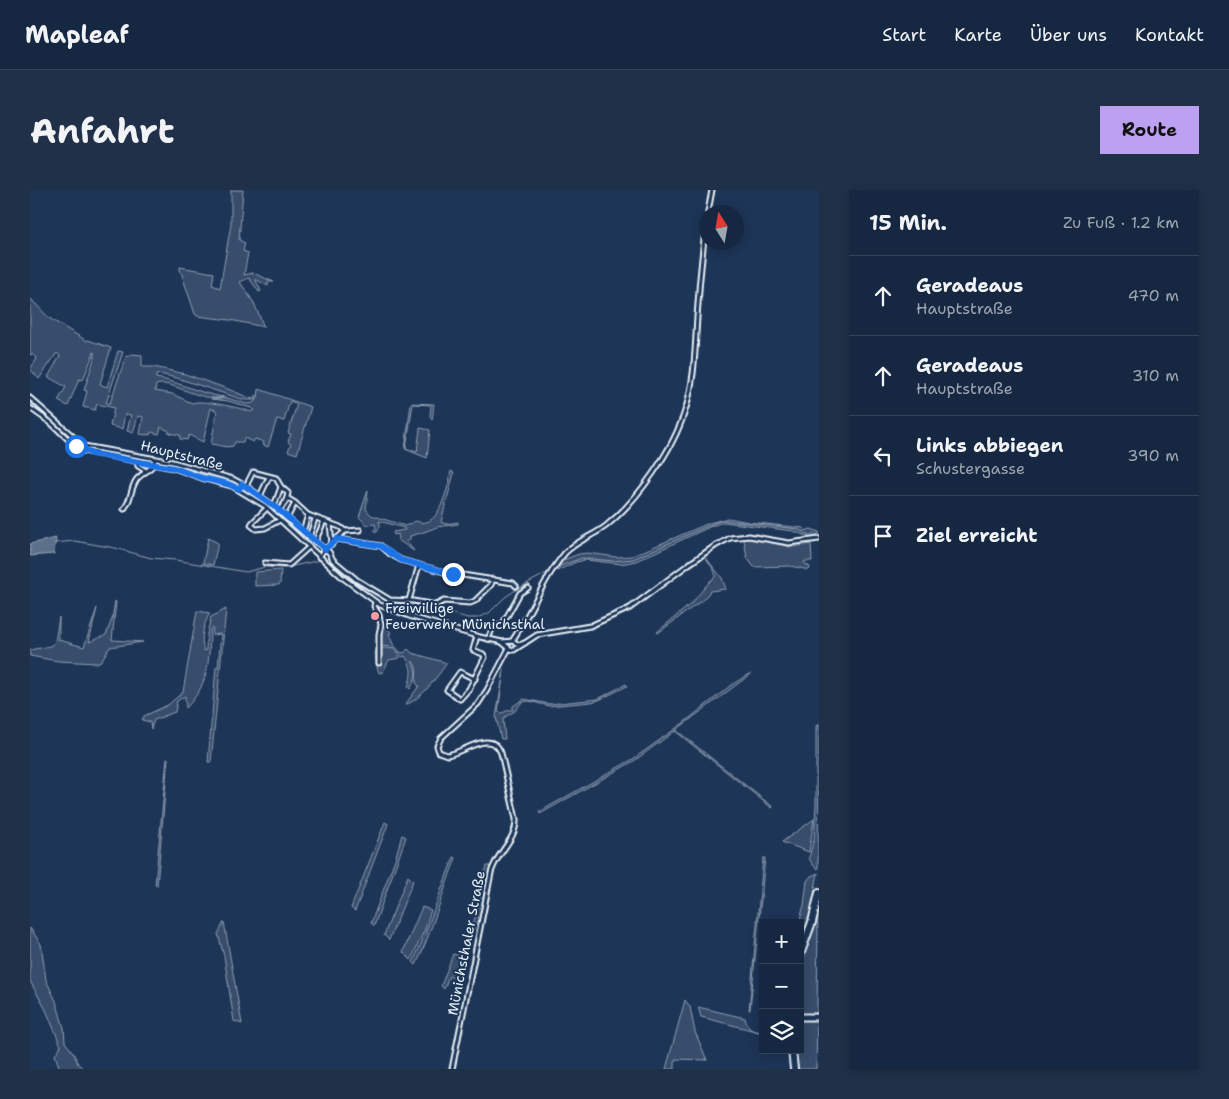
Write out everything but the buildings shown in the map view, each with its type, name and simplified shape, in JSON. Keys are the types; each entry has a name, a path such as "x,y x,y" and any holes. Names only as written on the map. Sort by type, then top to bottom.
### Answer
{"highway":[{"path":"804,943 812,922 819,893"},
{"path":"792,1054 794,1069"}],"main road":[{"path":"804,1017 819,1017"}],"street":[{"path":"709,205 712,190"},
{"path":"511,646 556,566 570,548 606,526 632,499 661,460 683,418 690,395 693,374 703,250"},
{"name":"Hauptstraße","path":"30,398 55,419 76,441 84,446 232,479 309,547 322,555 349,583 375,602 406,615 511,646"},
{"name":"Hauptstraße","path":"30,408 51,423 84,452 137,462 155,462 202,478 246,486 274,506 315,542 322,555"},
{"path":"137,462 138,466 146,471"},
{"path":"124,509 130,501 135,483 155,462"},
{"path":"246,486 253,472 276,478 281,487 288,493 279,511"},
{"path":"260,496 269,477"},
{"path":"274,506 281,487"},
{"path":"287,498 298,504 308,515 345,529 345,531"},
{"path":"287,518 295,503"},
{"path":"267,508 252,523 256,530 265,528 280,520"},
{"path":"302,532 308,515"},
{"path":"308,537 315,518"},
{"path":"315,542 324,521"},
{"path":"330,523 332,544"},
{"path":"322,555 345,531 360,530"},
{"path":"511,646 516,643 521,645 537,635 590,626 630,608 703,554 730,538 749,536 794,543 819,539"},
{"path":"337,539 381,546 401,560 453,574 513,583 516,586"},
{"path":"264,563 289,565 309,547"},
{"path":"322,555 330,554 333,560 366,587 390,600 409,600 436,605 444,600 470,603 475,601 491,586 493,579"},
{"path":"409,600 419,565"},
{"path":"488,639 493,627 496,625 501,627 520,593 528,588"},
{"path":"375,602 374,606 379,615 381,625 378,636 379,663"},
{"path":"516,635 516,643"},
{"path":"475,679 460,672 447,690 460,699 475,679 485,657 474,650 477,636"},
{"path":"511,646 516,643"},
{"path":"511,646 525,643"},
{"name":"Münichsthaler Straße","path":"452,1069 492,870 512,838 516,826 516,818 502,753 497,745 491,742 483,742 447,755 439,752 437,746 441,738 464,719 478,704 511,646"}],"shaded area":[{"path":"231,190 243,190 239,240 245,243 243,251 248,253 244,275 253,273 274,282 268,282 268,286 255,279 261,291 259,292 249,278 240,282 254,303 264,327 197,316 180,269 180,267 214,273 212,285 220,288 231,224"},
{"path":"30,298 49,318 87,341 111,348 100,384 107,387 118,351 123,352 106,403 110,403 126,356 129,357 131,354 142,355 142,367 154,367 185,374 252,399 257,395 256,400 259,389 311,407 297,454 288,451 291,444 288,442 291,434 288,433 297,404 290,401 284,421 277,419 268,447 263,445 264,442 255,439 253,442 244,438 243,442 235,442 233,446 227,447 211,444 217,411 211,408 203,442 189,435 187,440 180,439 180,435 169,433 169,431 161,427 159,434 151,432 150,435 140,434 143,417 138,416 133,433 127,431 131,415 125,414 122,429 110,426 114,408 97,404 95,410 83,407 87,391 84,390 94,359 94,352 83,380 79,379 68,406 58,401 66,387 48,377 60,356 57,353 39,379 30,369 37,359 32,354 30,355","holes":["156,375 177,378 244,400 256,400 253,403 247,404 227,398 211,399 228,401 251,408 254,410 251,412 212,403 192,403 172,394 155,391 156,385 170,385 205,397 224,397 156,378"]},
{"path":"411,403 434,404 432,420 430,416 431,405 413,404 406,448 417,452 420,428 430,430 427,458 405,449"},
{"path":"451,471 454,473 441,522 446,524 458,522 458,524 437,527 410,536 410,540 406,541 414,551 398,540 398,534 394,535 393,532 405,530 404,528 379,521 380,526 377,532 374,531 376,528 375,524 367,525 359,517 368,490 366,509 371,515 405,526 416,521 430,521 439,510 450,480"},
{"path":"728,518 803,528 804,531 811,529 819,532 819,536 812,538 793,531 724,522 636,561 621,564 586,560 576,562 557,571 563,560 579,554 588,553 616,557 632,556 709,523"},
{"path":"56,538 54,554 30,556 30,544"},
{"path":"208,538 218,543 213,565 203,563"},
{"path":"750,538 792,547 811,544 812,561 805,561 804,563 810,567 809,570 790,566 754,567 747,558 744,539"},
{"path":"706,558 722,578 726,589 710,591 705,598 658,633 692,603 715,577 715,572"},
{"path":"281,570 280,584 255,586 255,572"},
{"path":"115,601 112,640 143,642 110,647 101,661 97,663 58,661 30,656 30,650 50,646 55,642 59,617 59,640 84,647 97,608 89,642 106,635 112,619"},
{"path":"226,609 211,762 208,762 216,667 218,667 221,634 212,635 213,628 211,628 210,634 206,674 199,691 193,699 186,708 185,696 177,701 175,712 154,720 151,729 150,722 142,720 144,716 168,705 183,692 197,611 210,613 203,632 204,651 206,650 211,617"},
{"path":"380,617 391,633 389,634 393,644 400,652 404,653 408,649 412,653 447,663 423,693 405,705 419,686 416,683 417,671 416,666 412,661 416,676 410,689 408,687 411,667 408,660 405,656 402,657 394,647 380,646 379,638 382,637"},
{"path":"385,648 394,649 400,658 389,660 383,672 379,673 375,651"},
{"path":"504,670 498,712 502,713 513,710 513,706 524,699 549,704 598,699 626,684 627,686 599,700 591,702 549,706 529,701 522,702 515,711 503,720 505,739 501,739 496,717"},
{"path":"751,674 676,730 772,808 675,731 634,761 540,814 539,812 633,759 730,686"},
{"path":"819,723 818,869 809,858 814,839 816,726"},
{"path":"168,758 157,886 155,885"},
{"path":"814,819 809,852 782,842"},
{"path":"385,822 388,824 355,911 351,908"},
{"path":"402,835 406,837 374,926 371,923"},
{"path":"454,857 456,858 416,965 413,962"},
{"path":"763,858 765,858 749,1010"},
{"path":"487,866 490,866 478,931 472,928 481,895 479,891"},
{"path":"818,873 810,915 804,931 804,919 800,919 807,881 811,876"},
{"path":"408,876 413,881 389,940 384,935"},
{"path":"422,907 431,910 411,960 403,952"},
{"path":"818,909 817,1015 804,1014 804,951"},
{"path":"224,922 242,1024 234,1021 224,956 218,934"},
{"path":"30,928 41,944 46,980 56,1001 64,1028 65,1042 74,1054 78,1064 84,1069 60,1069 55,1055 61,1046 46,1010 30,981"},
{"path":"453,954 463,957 457,980 449,976 444,989 441,986"},
{"path":"685,1000 690,1007 695,1032 707,1060 675,1059 675,1069 666,1069"},
{"path":"698,1007 745,1018 747,1025 754,1031 701,1017"},
{"path":"817,1019 816,1069 796,1069 794,1054 804,1054 804,1020"}],"waterway":[{"path":"30,404 53,421 68,437 87,450"},
{"path":"108,454 166,464 232,482 266,503 334,566 358,585 390,603 423,606 468,618 477,618 489,613 504,598 517,589 552,570"},
{"path":"555,568 582,558 614,561 633,559 723,520 797,529 809,535 819,534"},
{"path":"55,543 75,541 115,548 151,558 175,560 246,572 265,567 284,568 321,560"}],"place":[{"name":"Freiwillige Feuerwehr Münichsthal","path":"375,616"}],"route":[{"path":"76,446 84,452 174,468 239,489 242,484 274,506 321,548 325,549 337,539 379,546 401,560 453,574"}]}
